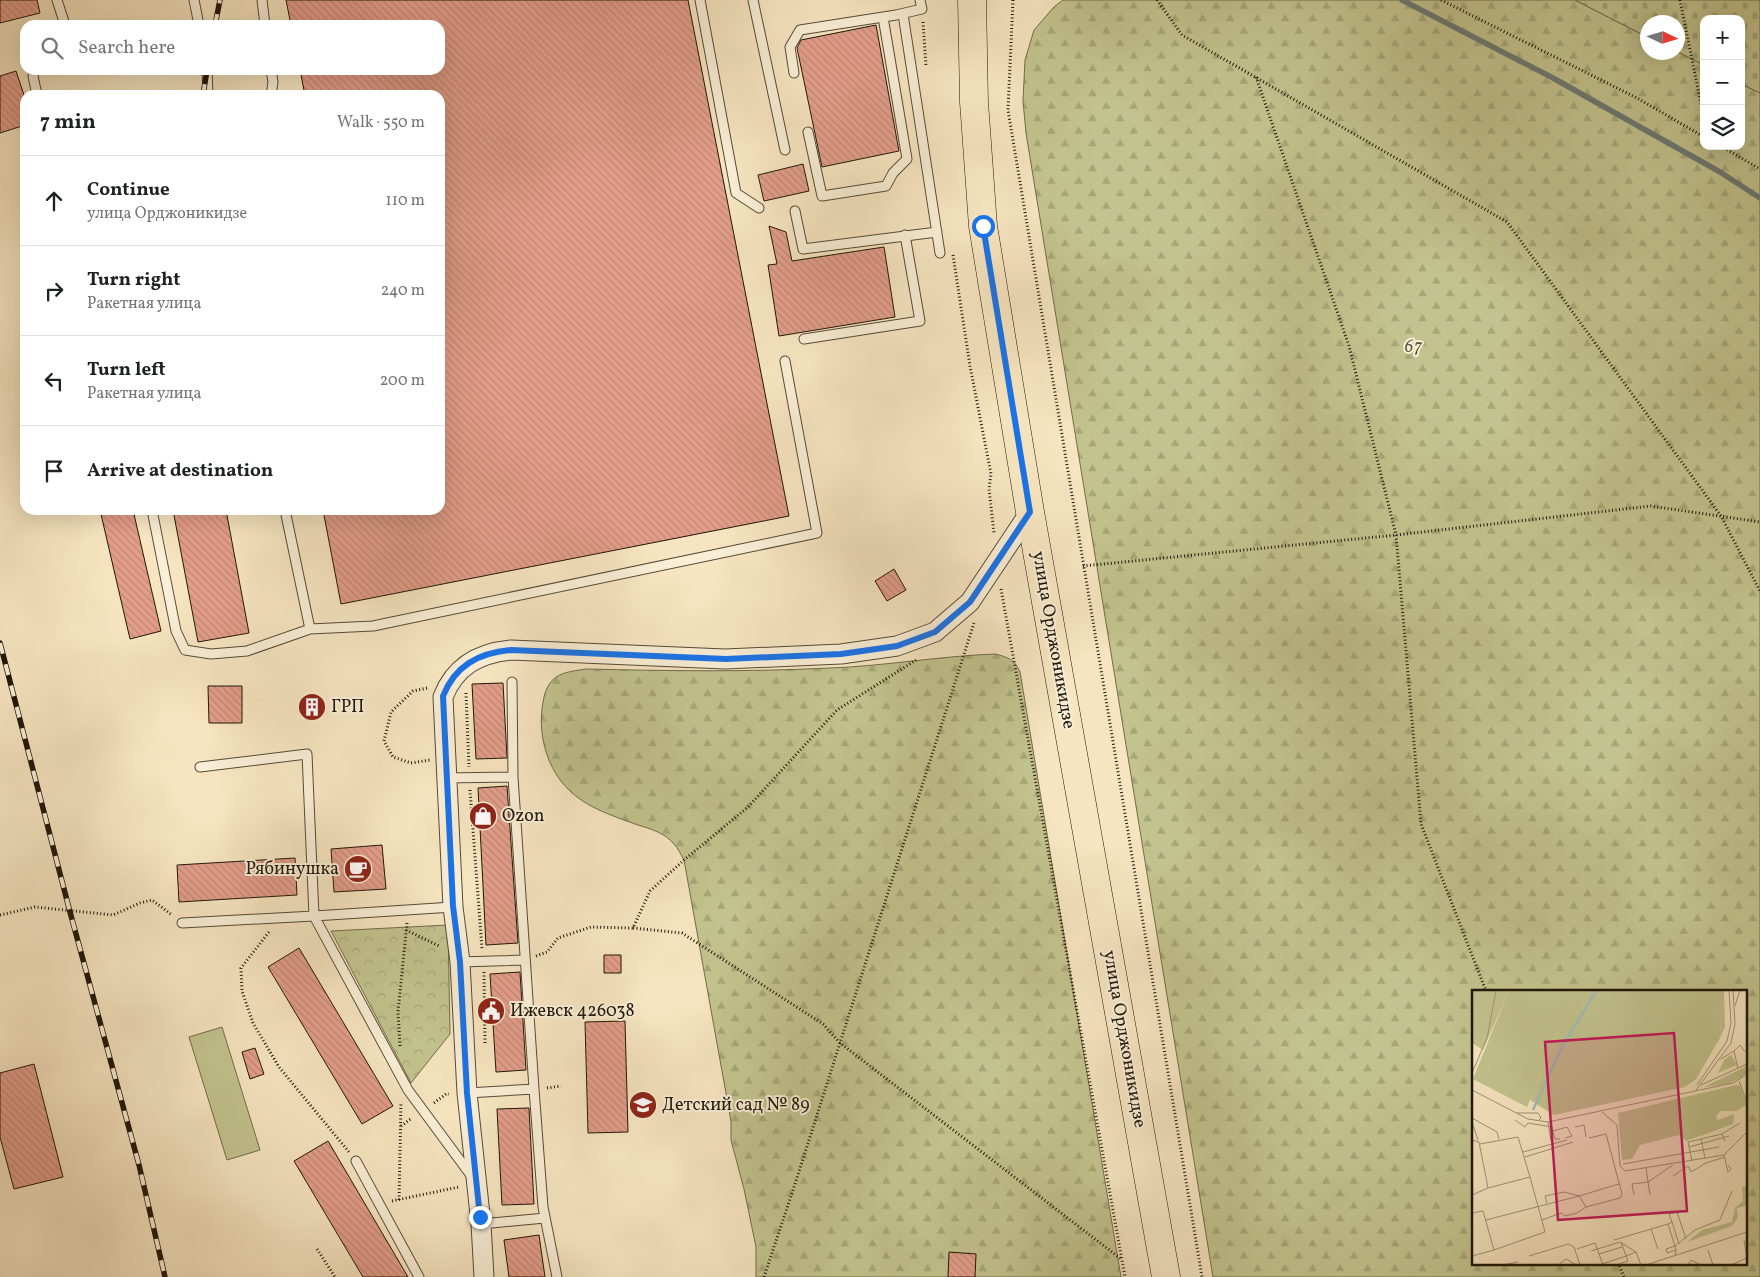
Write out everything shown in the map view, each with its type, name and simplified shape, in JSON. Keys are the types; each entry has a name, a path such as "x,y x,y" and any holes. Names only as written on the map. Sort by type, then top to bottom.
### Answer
{"main road":[{"name":"улица Орджоникидзе","path":"972,0 974,102 983,226 1030,512 1166,1277"}],"street":[{"path":"484,1277 481,1224 467,1093 460,962 453,906 443,696 448,683 468,663 494,651 511,650 726,659 841,654 897,646 935,632 970,602 1030,512"}],"lane":[{"path":"57,0 63,20"},
{"path":"194,0 197,20"},
{"path":"262,0 264,20"},
{"path":"700,0 736,193 759,208"},
{"path":"753,0 785,150"},
{"path":"794,73 790,47 800,30 903,14 922,9 920,0"},
{"path":"903,14 940,253"},
{"path":"808,132 822,196 886,186 893,173 908,158 883,17"},
{"path":"33,75 36,90"},
{"path":"207,75 208,90"},
{"path":"272,75 272,90"},
{"path":"795,211 803,249 938,232"},
{"path":"804,339 920,321 906,235"},
{"path":"153,515 176,631 185,650 211,654 247,650 310,629 373,626 817,533 785,361"},
{"path":"286,515 310,629"},
{"path":"512,682 513,777 524,960 543,1207 557,1277"},
{"path":"200,767 307,754 314,916 408,1090 476,1183"},
{"path":"446,778 513,777"},
{"path":"182,923 453,906"},
{"path":"460,962 524,960"},
{"path":"467,1093 534,1089"},
{"path":"356,1161 419,1277"},
{"path":"481,1224 545,1218"}],"path":[{"path":"1013,0 1008,110 1202,1277"},
{"path":"1157,0 1182,35 1507,222 1721,516 1760,591"},
{"path":"1441,0 1636,98 1700,135"},
{"path":"1680,0 1701,105"},
{"path":"1256,77 1349,346 1396,535 1421,824 1486,990"},
{"path":"1727,150 1760,169"},
{"path":"953,252 970,366 991,474 989,489 1000,586 1125,1277"},
{"path":"1083,566 1396,535 1651,506 1760,522"},
{"path":"764,1277 975,621"},
{"path":"633,928 650,891 748,807 837,710 917,659"},
{"path":"446,758 411,763 393,757 384,741 391,712 396,706 413,691 448,683"},
{"path":"472,817 483,962 484,1045"},
{"path":"0,915 35,907 113,916 140,903 152,900 182,923"},
{"path":"398,1200 402,1078 398,1012 408,910"},
{"path":"280,917 241,968 242,991 253,1023 279,1067 356,1161"},
{"path":"547,952 558,938 591,928 633,928 682,933 823,1024 840,1043 1122,1259"},
{"path":"406,930 436,944 460,962"},
{"path":"379,1204 476,1183"},
{"path":"317,1249 335,1277"},
{"path":"1618,1264 1624,1277"}],"green space":[{"name":"67","path":"1063,0 1575,0 1640,33 1640,60 1685,60 1685,56 1700,63 1700,150 1745,150 1745,86 1760,93 1760,1277 1213,1277 1026,133 1023,101 1025,60 1034,30 1054,7"},
{"path":"1575,0 1760,0 1760,93 1745,86 1745,15 1700,15 1700,63 1685,56 1685,15 1640,15 1640,33"},
{"path":"995,654 1010,660 1020,672 1121,1277 756,1277 756,1247 744,1189 731,1140 731,1121 684,860 670,840 662,834 585,803 574,795 556,774 544,745 541,721 547,689 554,678 560,675 587,669 708,671 800,669 851,667"},
{"path":"448,925 450,1034 411,1083 331,931"},
{"path":"222,1027 260,1150 227,1160 189,1037"}],"building":[{"path":"0,0 37,0 40,13 0,23"},
{"path":"286,0 688,0 789,516 341,604 324,515 445,515 445,90 304,90 301,75 445,75 445,20 290,20"},
{"path":"876,25 899,151 822,167 797,48 801,40"},
{"path":"16,71 22,90 20,90 20,127 0,133 0,76"},
{"path":"803,164 809,191 764,201 758,175"},
{"path":"769,226 786,232 792,261 884,247 895,317 779,336 768,265 777,264"},
{"path":"101,515 134,515 161,631 130,639"},
{"path":"174,515 227,515 249,633 198,642"},
{"path":"894,569 906,590 887,601 875,581"},
{"path":"503,683 507,758 476,759 472,684"},
{"path":"208,686 242,686 242,723 209,723"},
{"name":"ГРП","path":"321,699 322,713 302,715 301,701"},
{"path":"507,786 518,943 486,945 478,788"},
{"name":"Рябинушка","path":"382,845 386,889 334,892 331,849"},
{"path":"295,858 297,895 179,902 177,865"},
{"path":"299,948 393,1106 362,1124 268,967"},
{"path":"604,955 621,955 621,973 604,973"},
{"path":"520,972 526,1070 496,1072 490,974"},
{"path":"625,1021 628,1132 588,1133 585,1022"},
{"path":"255,1048 264,1074 250,1079 242,1052"},
{"path":"34,1064 63,1177 14,1189 0,1137 0,1073"},
{"path":"529,1108 534,1204 502,1205 497,1109"},
{"path":"328,1141 408,1277 363,1277 294,1161"},
{"path":"539,1235 545,1277 509,1277 504,1240"},
{"path":"949,1252 976,1254 975,1277 948,1277"}],"waterway":[{"path":"1402,0 1553,78 1720,172 1760,198"}],"railway":[{"path":"216,20 220,0"},
{"path":"204,90 206,75"},
{"path":"0,643 70,912 139,1165 165,1277"}],"place":[{"name":"ГРП","path":"312,707"},
{"name":"Ozon","path":"483,816"},
{"name":"Рябинушка","path":"358,869"},
{"name":"Ижевск 426038","path":"491,1011"},
{"name":"Детский сад № 89","path":"643,1105"}],"route":[{"path":"480,1217 467,1093 460,962 453,906 443,696 448,683 468,663 494,651 511,650 726,659 841,654 897,646 935,632 970,602 1030,512 983,226"}]}
